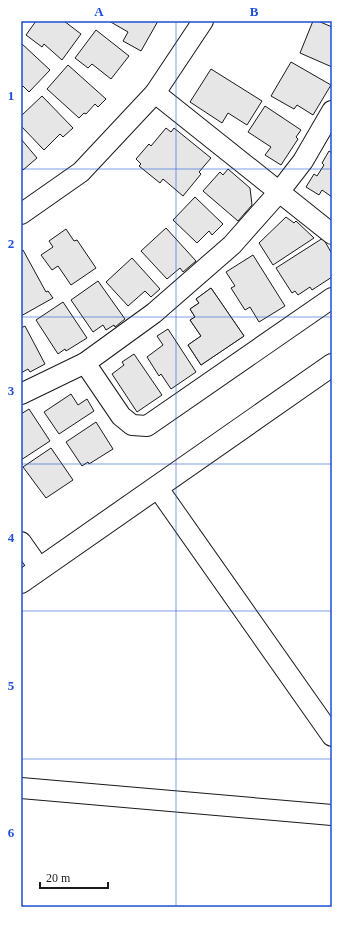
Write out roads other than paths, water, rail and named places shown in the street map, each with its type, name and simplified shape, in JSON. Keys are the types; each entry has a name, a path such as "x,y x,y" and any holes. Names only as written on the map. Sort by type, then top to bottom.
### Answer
{"street":[{"path":"21,214 81,172 155,93 203,21"},
{"path":"155,93 332,234"},
{"path":"21,394 85,363 154,313 232,244 279,192 303,161 332,111"},
{"path":"85,363 120,416 132,424 147,426 332,298"},
{"path":"21,582 332,365"},
{"path":"157,487 332,736"},
{"path":"21,542 40,569"},
{"path":"21,788 332,815"}]}
